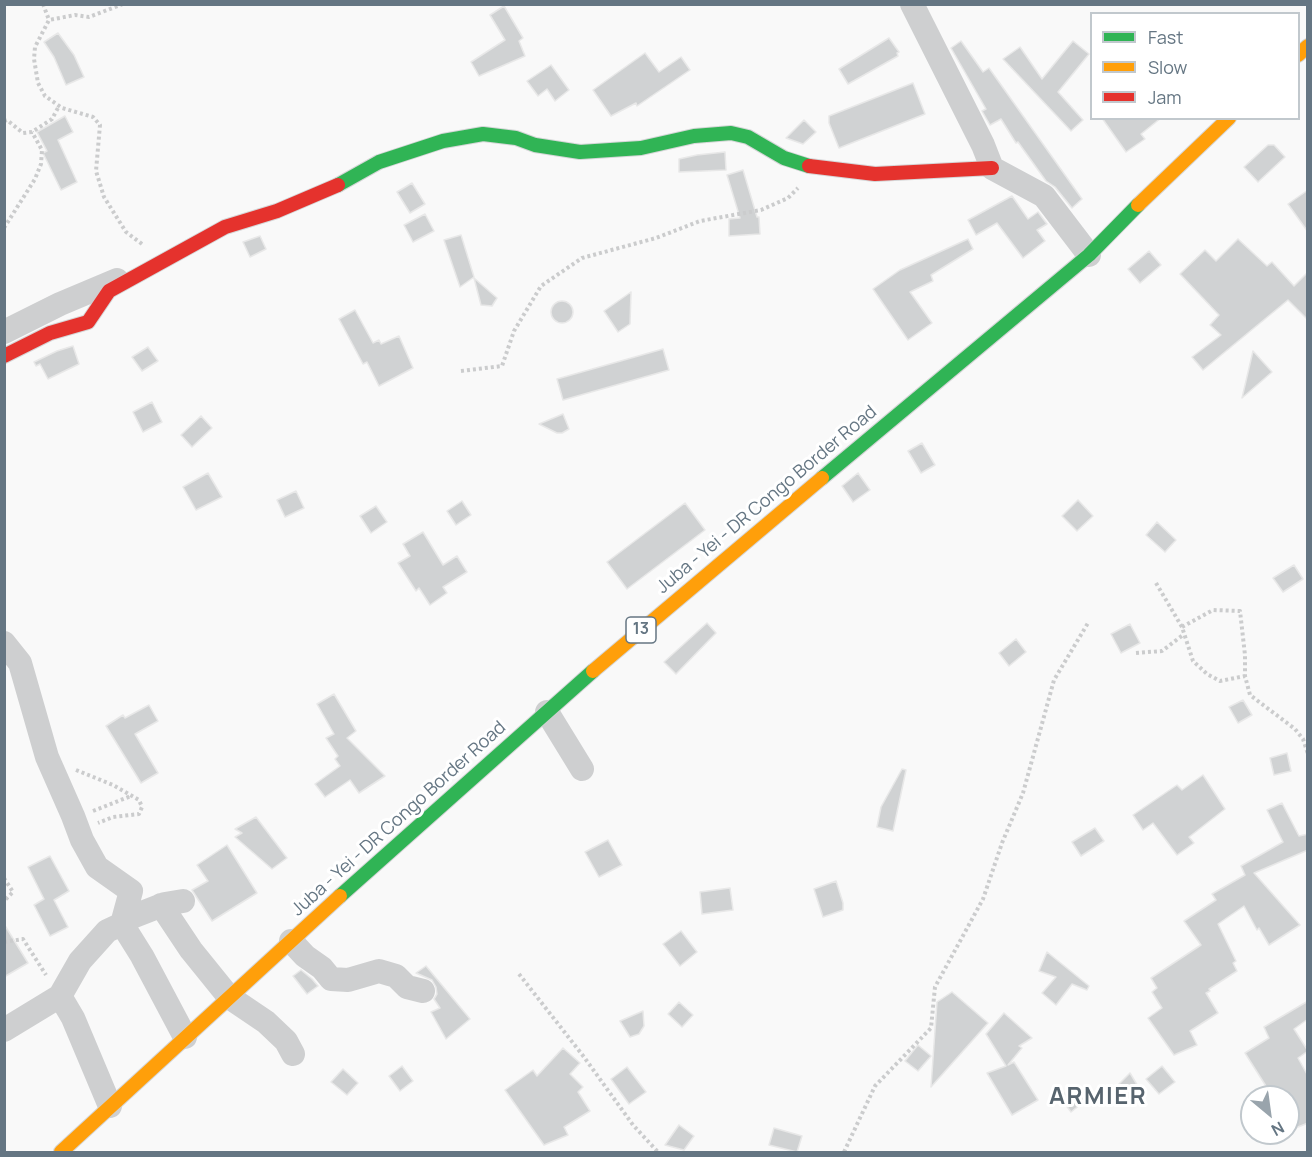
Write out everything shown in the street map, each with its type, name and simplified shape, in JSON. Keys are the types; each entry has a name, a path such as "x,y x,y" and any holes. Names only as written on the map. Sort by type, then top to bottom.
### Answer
{"main road":[{"name":"Juba - Yei - DR Congo Border Road","path":"61,1152 229,997 547,712 1089,255 1171,172 1227,120"},
{"path":"4,356 50,333 88,322 109,291 225,227 277,211 344,183 379,162 443,141 483,134 516,138 535,145 580,152 641,148 694,136 731,133 748,137 784,158 817,168 875,174 992,168"}],"street":[{"path":"912,4 983,145 992,168 1044,196 1089,255"},
{"path":"4,332 60,304 168,259"},
{"path":"4,643 20,663 49,764 97,867 131,891 123,922 185,1037"},
{"path":"547,712 582,769"},
{"path":"4,1030 60,996 80,961 107,931 123,922 172,903 191,950 229,997 266,1022 286,1041 293,1054"},
{"path":"291,941 331,979 348,980 379,971 396,976 407,987 423,991"},
{"path":"60,996 73,1018 110,1106"}],"path":[{"path":"43,4 48,20 35,47 34,59 38,83 45,96 59,106 93,117 100,126 96,171 104,197 126,232 168,259"},
{"path":"48,20 75,15 89,17 123,4"},
{"path":"4,121 8,120 23,133 32,132 52,119 59,106"},
{"path":"4,228 35,179 41,164 42,150 32,132"},
{"path":"460,371 502,366 514,331 541,286 582,258 656,238 700,221 761,210 788,198 817,168"},
{"path":"1156,583 1182,627 1193,660 1207,674 1220,681 1245,676"},
{"path":"1182,627 1213,610 1240,611 1245,676 1250,695 1305,738 1308,754"},
{"path":"844,1152 875,1086 931,1028 935,987 983,899 1002,843 1023,793 1054,680 1088,623"},
{"path":"1136,653 1162,651 1183,635"},
{"path":"49,764 79,771 113,785 139,800 142,807 140,814 113,817 77,826"},
{"path":"77,826 131,795"},
{"path":"4,878 13,892 4,901"},
{"path":"4,942 23,939 60,996"},
{"path":"519,974 584,1057 633,1125 658,1152"}],"building":[{"path":"504,6 523,38 519,41 525,56 479,76 471,62 505,40 490,15"},
{"path":"58,33 74,55 84,77 66,85 54,57 44,42"},
{"path":"889,38 899,52 898,56 848,84 839,69"},
{"path":"961,41 983,72 989,68 1082,199 1072,208 1055,187 1046,181 1018,142 1016,143 1001,119 990,125 982,111 986,109 951,48"},
{"path":"1073,41 1089,54 1058,92 1083,120 1071,131 1003,59 1020,47 1042,79"},
{"path":"645,53 659,72 681,57 690,70 637,106 636,103 611,116 593,90"},
{"path":"551,65 569,90 555,101 547,89 538,96 527,81"},
{"path":"913,83 925,114 839,148 829,123 829,116"},
{"path":"65,116 73,132 58,140 77,182 61,190 43,153 47,151 37,132"},
{"path":"804,120 816,132 803,144 786,138"},
{"path":"1103,120 1158,120 1141,134 1145,139 1126,152"},
{"path":"1268,145 1274,145 1285,157 1258,182 1244,167"},
{"path":"725,152 726,170 679,172 679,159"},
{"path":"743,170 757,217 759,217 760,234 729,236 729,219 740,218 727,175"},
{"path":"412,183 425,204 410,213 397,192"},
{"path":"1308,190 1308,232 1288,204"},
{"path":"1012,196 1028,219 1038,212 1047,224 1037,230 1045,241 1023,258 997,223 976,235 968,220"},
{"path":"425,214 434,231 413,242 404,225"},
{"path":"461,235 474,277 460,287 444,240"},
{"path":"260,236 266,249 250,257 243,242"},
{"path":"968,239 973,249 931,275 933,281 910,292 932,323 908,340 873,289 900,270"},
{"path":"1238,239 1267,266 1272,262 1294,286 1308,272 1308,320 1288,300 1203,370 1192,357 1221,335 1210,325 1219,315 1180,274 1205,250 1216,261"},
{"path":"1149,251 1161,265 1140,283 1128,269"},
{"path":"474,278 497,298 492,306 481,305"},
{"path":"631,292 630,324 618,332 604,311"},
{"path":"558,301 566,301 573,308 573,316 566,323 558,323 551,316 551,308"},
{"path":"355,310 373,343 379,340 381,344 399,336 413,368 379,386 367,362 363,364 339,319"},
{"path":"73,346 79,364 48,379 40,364 36,366 34,362 57,351"},
{"path":"148,347 158,361 142,371 132,357"},
{"path":"663,349 669,370 563,400 557,379"},
{"path":"1253,351 1272,372 1242,398"},
{"path":"152,402 162,422 143,432 133,412"},
{"path":"563,414 569,429 562,433 557,433 539,424"},
{"path":"201,416 212,428 192,447 181,435"},
{"path":"922,443 935,465 921,473 908,451"},
{"path":"208,473 222,497 196,510 183,487"},
{"path":"858,473 870,490 853,502 842,486"},
{"path":"296,491 304,508 285,517 277,500"},
{"path":"1078,500 1093,516 1077,531 1062,516"},
{"path":"462,501 471,515 456,525 447,511"},
{"path":"685,503 705,530 627,589 607,562"},
{"path":"376,506 387,522 371,533 360,516"},
{"path":"1157,522 1176,540 1165,552 1146,535"},
{"path":"423,532 443,565 457,556 467,572 443,587 447,593 430,605 419,588 416,591 398,563 410,556 403,544"},
{"path":"1294,565 1303,579 1283,592 1273,578"},
{"path":"707,623 716,633 676,674 664,662"},
{"path":"1130,624 1140,643 1121,653 1111,634"},
{"path":"1016,639 1026,652 1009,666 999,653"},
{"path":"334,694 356,731 347,738 385,776 359,793 350,780 325,797 315,784 340,766 335,759 338,756 326,738 334,734 317,704"},
{"path":"1243,700 1252,715 1238,723 1229,707"},
{"path":"149,705 158,721 135,734 158,773 141,783 106,726 123,715 125,718"},
{"path":"1287,753 1291,771 1274,775 1270,758"},
{"path":"902,769 906,770 893,831 877,827 881,807"},
{"path":"1203,775 1225,809 1189,837 1194,843 1177,855 1153,823 1143,830 1133,815 1177,785 1182,790"},
{"path":"1282,803 1299,836 1308,834 1308,850 1254,873 1300,925 1269,945 1259,928 1257,930 1244,906 1218,924 1236,961 1233,963 1237,971 1206,993 1218,1013 1190,1031 1197,1045 1174,1055 1148,1018 1162,1008 1152,992 1157,988 1151,978 1201,945 1184,921 1216,900 1212,894 1245,875 1241,866 1283,842 1267,810"},
{"path":"256,817 287,858 272,869 235,837 242,833 235,829"},
{"path":"1095,828 1104,841 1081,856 1072,842"},
{"path":"608,840 622,865 599,877 585,852"},
{"path":"227,845 257,893 212,921 192,890 208,881 197,865"},
{"path":"50,856 69,891 54,900 68,927 50,936 34,905 44,899 28,867"},
{"path":"836,881 843,910 823,917 814,889"},
{"path":"730,888 733,910 702,914 700,892"},
{"path":"4,924 28,963 4,977"},
{"path":"681,931 697,952 680,966 663,944"},
{"path":"1047,952 1089,986 1087,990 1072,984 1056,1005 1042,993 1056,977 1039,971"},
{"path":"426,966 470,1019 446,1039 431,1012 440,1008 434,999 437,994 436,987 432,980 416,973"},
{"path":"301,970 318,986 307,994 293,976"},
{"path":"952,992 988,1023 931,1087 937,1002"},
{"path":"1308,1001 1308,1019 1294,1029 1308,1051 1298,1058 1308,1076 1308,1123 1300,1126 1300,1085 1265,1085 1245,1053 1269,1038 1264,1027"},
{"path":"679,1002 693,1015 682,1027 668,1014"},
{"path":"643,1011 644,1026 639,1034 630,1037 620,1021"},
{"path":"1004,1013 1032,1038 1019,1046 1022,1048 1008,1065 1014,1062 1038,1100 1012,1115 987,1073 1006,1066 986,1034"},
{"path":"918,1045 931,1056 918,1071 905,1061"},
{"path":"563,1048 580,1063 570,1074 583,1087 578,1092 590,1111 564,1127 568,1135 544,1145 505,1090 533,1070 537,1076"},
{"path":"402,1066 413,1081 400,1091 389,1076"},
{"path":"1162,1066 1175,1082 1159,1094 1146,1079"},
{"path":"627,1067 646,1092 629,1104 611,1079"},
{"path":"343,1069 358,1083 347,1095 331,1082"},
{"path":"1130,1073 1139,1088 1129,1099 1116,1087"},
{"path":"1074,1086 1085,1101 1071,1112 1060,1097"},
{"path":"679,1125 694,1136 684,1150 665,1145"},
{"path":"774,1128 802,1136 797,1152 769,1145"}],"traffic: fast":[{"path":"338,185 379,162 443,141 483,134 516,138 535,145 580,152 641,148 694,136 731,133 748,137 784,158 809,166"},
{"path":"822,478 1089,255 1138,205"},
{"path":"340,896 593,671"}],"traffic: slow":[{"path":"1300,53 1308,46"},
{"path":"1138,205 1227,120"},
{"path":"593,671 822,478"},
{"path":"61,1152 340,896"}],"traffic: jam":[{"path":"809,166 875,174 992,168"},
{"path":"4,356 50,333 88,322 109,291 225,227 277,211 338,185"}],"district":[{"name":"ARMIER","path":"1098,1097"}]}
